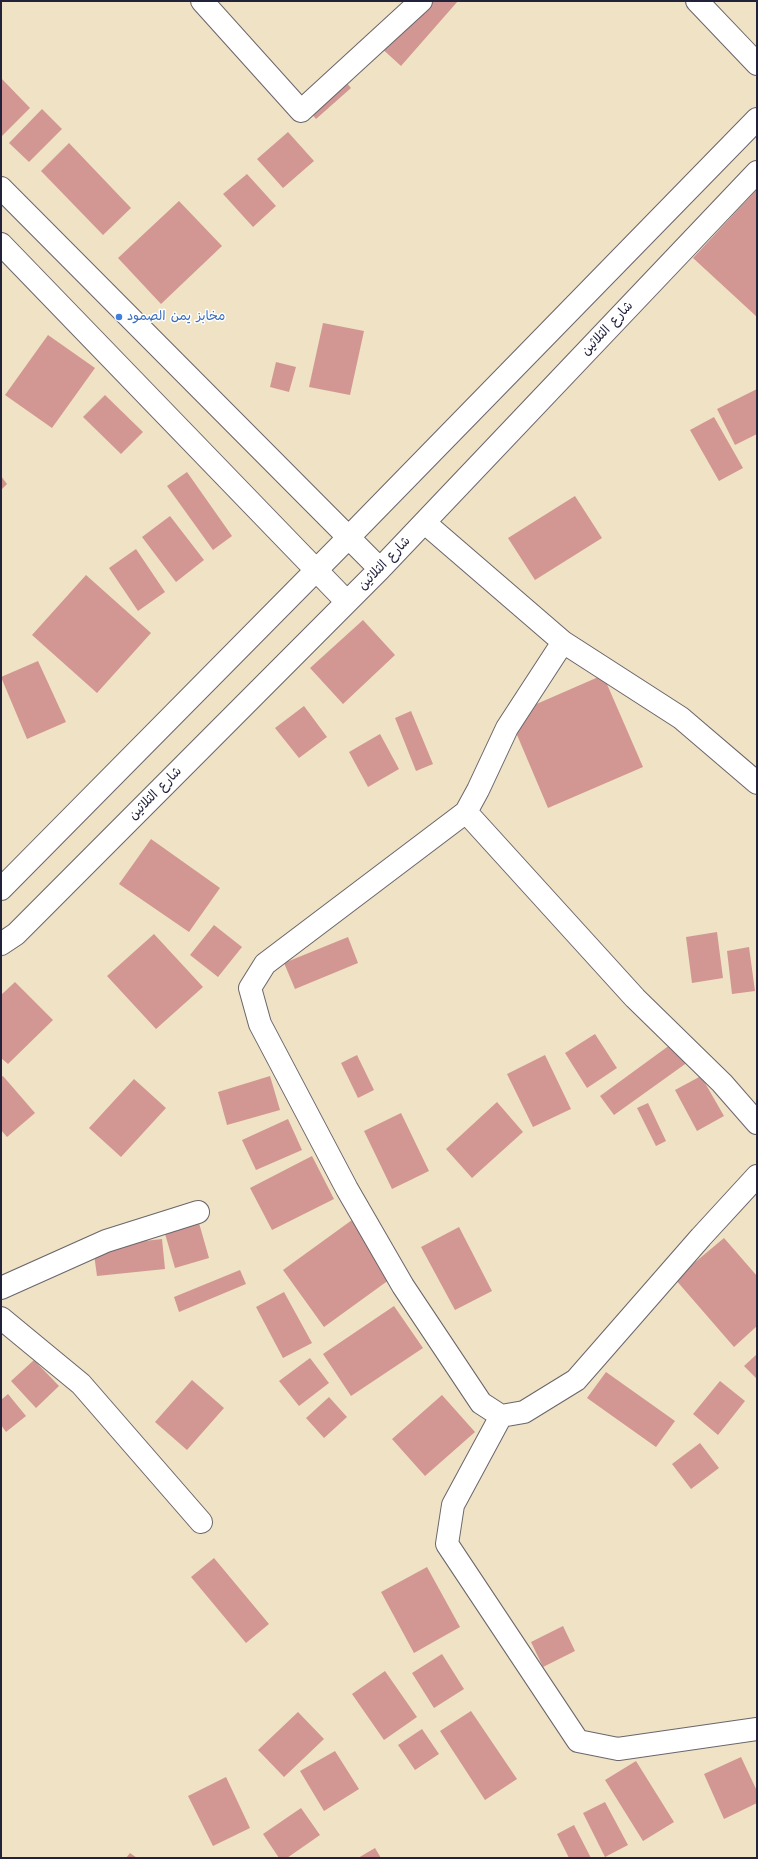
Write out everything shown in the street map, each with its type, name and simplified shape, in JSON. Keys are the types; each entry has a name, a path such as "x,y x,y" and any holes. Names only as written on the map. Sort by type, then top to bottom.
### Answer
{"street":[{"path":"202,1 301,111 421,1"},
{"path":"697,1 757,64"},
{"path":"1,889 316,571 757,119"},
{"name":"شارع الثلاثين","path":"1,944 16,934 380,569 757,172"},
{"path":"1,188 380,569"},
{"path":"1,244 347,602"},
{"path":"425,523 563,642 681,718 757,782"},
{"path":"563,642 507,728 466,812 265,964 250,988 260,1024 347,1189 403,1286 481,1403 501,1416 524,1412 576,1380 701,1237 757,1176"},
{"path":"466,812 635,998 722,1083 756,1120"},
{"path":"1,1288 106,1241 198,1212"},
{"path":"1,1318 81,1384 201,1522"},
{"path":"501,1416 453,1505 447,1544 578,1741 618,1749 757,1729"}],"building":[{"path":"416,1 458,1 401,66 378,45"},
{"path":"339,74 351,88 316,119 304,105"},
{"path":"1,78 30,108 1,137"},
{"path":"42,109 62,129 29,162 9,143"},
{"path":"288,132 314,161 283,188 257,159"},
{"path":"69,143 131,208 103,235 41,171"},
{"path":"247,174 276,206 253,227 223,194"},
{"path":"757,189 757,317 693,258"},
{"path":"179,201 222,246 161,304 118,258"},
{"path":"323,323 364,331 350,395 309,387"},
{"path":"48,335 95,368 52,428 5,395"},
{"path":"276,362 296,367 289,392 270,387"},
{"path":"757,389 757,434 735,445 717,409"},
{"path":"105,395 143,432 121,454 83,417"},
{"path":"714,417 743,468 719,481 690,430"},
{"path":"187,472 232,536 213,550 167,486"},
{"path":"1,476 7,484 1,490"},
{"path":"575,496 602,538 535,580 508,538"},
{"path":"170,516 204,560 176,582 142,537"},
{"path":"136,549 165,592 138,611 109,568"},
{"path":"86,575 151,633 97,693 32,635"},
{"path":"363,620 395,655 343,704 310,668"},
{"path":"38,661 66,722 27,739 1,677"},
{"path":"603,675 643,767 548,808 509,716"},
{"path":"304,706 327,737 299,758 275,728"},
{"path":"411,711 433,764 416,771 395,718"},
{"path":"380,734 399,769 368,787 349,752"},
{"path":"151,839 220,888 189,932 119,884"},
{"path":"214,925 242,947 218,977 190,955"},
{"path":"717,932 723,978 692,983 686,937"},
{"path":"154,934 203,987 156,1029 107,976"},
{"path":"348,937 358,963 295,989 284,963"},
{"path":"749,947 755,991 732,994 727,951"},
{"path":"15,982 53,1020 8,1064 1,1058 1,995"},
{"path":"595,1034 617,1068 587,1088 565,1053"},
{"path":"674,1042 688,1062 614,1115 600,1096"},
{"path":"357,1055 374,1090 358,1098 341,1063"},
{"path":"545,1055 571,1109 533,1127 507,1074"},
{"path":"3,1076 35,1113 7,1137 1,1130 1,1077"},
{"path":"270,1076 280,1110 227,1125 218,1092"},
{"path":"701,1076 724,1116 697,1131 675,1090"},
{"path":"134,1079 166,1108 121,1157 89,1128"},
{"path":"497,1102 523,1132 472,1178 446,1149"},
{"path":"648,1103 666,1141 656,1146 637,1108"},
{"path":"401,1113 429,1171 392,1189 364,1131"},
{"path":"288,1119 302,1150 256,1170 242,1140"},
{"path":"312,1156 334,1199 272,1230 250,1188"},
{"path":"195,1209 209,1258 175,1268 161,1220"},
{"path":"352,1220 393,1277 324,1327 283,1270"},
{"path":"459,1227 492,1291 455,1310 421,1247"},
{"path":"724,1238 757,1276 757,1326 734,1347 675,1279"},
{"path":"162,1239 165,1269 97,1276 93,1247"},
{"path":"240,1270 246,1284 179,1312 174,1297"},
{"path":"284,1292 312,1343 283,1358 256,1307"},
{"path":"394,1306 423,1348 351,1396 323,1354"},
{"path":"757,1354 757,1379 744,1366"},
{"path":"310,1358 329,1383 299,1406 279,1381"},
{"path":"34,1360 59,1386 36,1408 11,1381"},
{"path":"606,1372 675,1421 656,1447 587,1398"},
{"path":"192,1380 224,1408 187,1450 155,1422"},
{"path":"720,1381 745,1401 718,1435 693,1414"},
{"path":"8,1394 26,1416 6,1432 1,1425 1,1400"},
{"path":"442,1395 475,1432 425,1476 392,1439"},
{"path":"329,1397 347,1417 324,1438 306,1418"},
{"path":"700,1443 719,1468 691,1489 672,1464"},
{"path":"214,1558 269,1624 246,1643 191,1577"},
{"path":"427,1567 460,1627 414,1653 381,1592"},
{"path":"563,1626 575,1651 543,1667 531,1642"},
{"path":"442,1654 464,1689 434,1708 412,1673"},
{"path":"385,1671 417,1717 384,1740 352,1694"},
{"path":"471,1711 517,1779 485,1800 440,1731"},
{"path":"298,1712 324,1739 284,1777 258,1750"},
{"path":"422,1729 439,1754 415,1770 398,1745"},
{"path":"335,1751 359,1789 324,1811 300,1771"},
{"path":"741,1757 757,1791 757,1803 724,1819 704,1774"},
{"path":"636,1761 674,1822 643,1841 605,1780"},
{"path":"226,1777 250,1828 213,1846 188,1796"},
{"path":"605,1802 628,1845 605,1857 583,1813"},
{"path":"301,1808 320,1835 287,1858 279,1858 263,1834"},
{"path":"574,1825 591,1858 569,1858 557,1834"},
{"path":"375,1848 381,1858 358,1858"},
{"path":"130,1853 137,1858 126,1858"}],"place":[{"name":"مخابز يمن الصمود","path":"119,317"}]}
